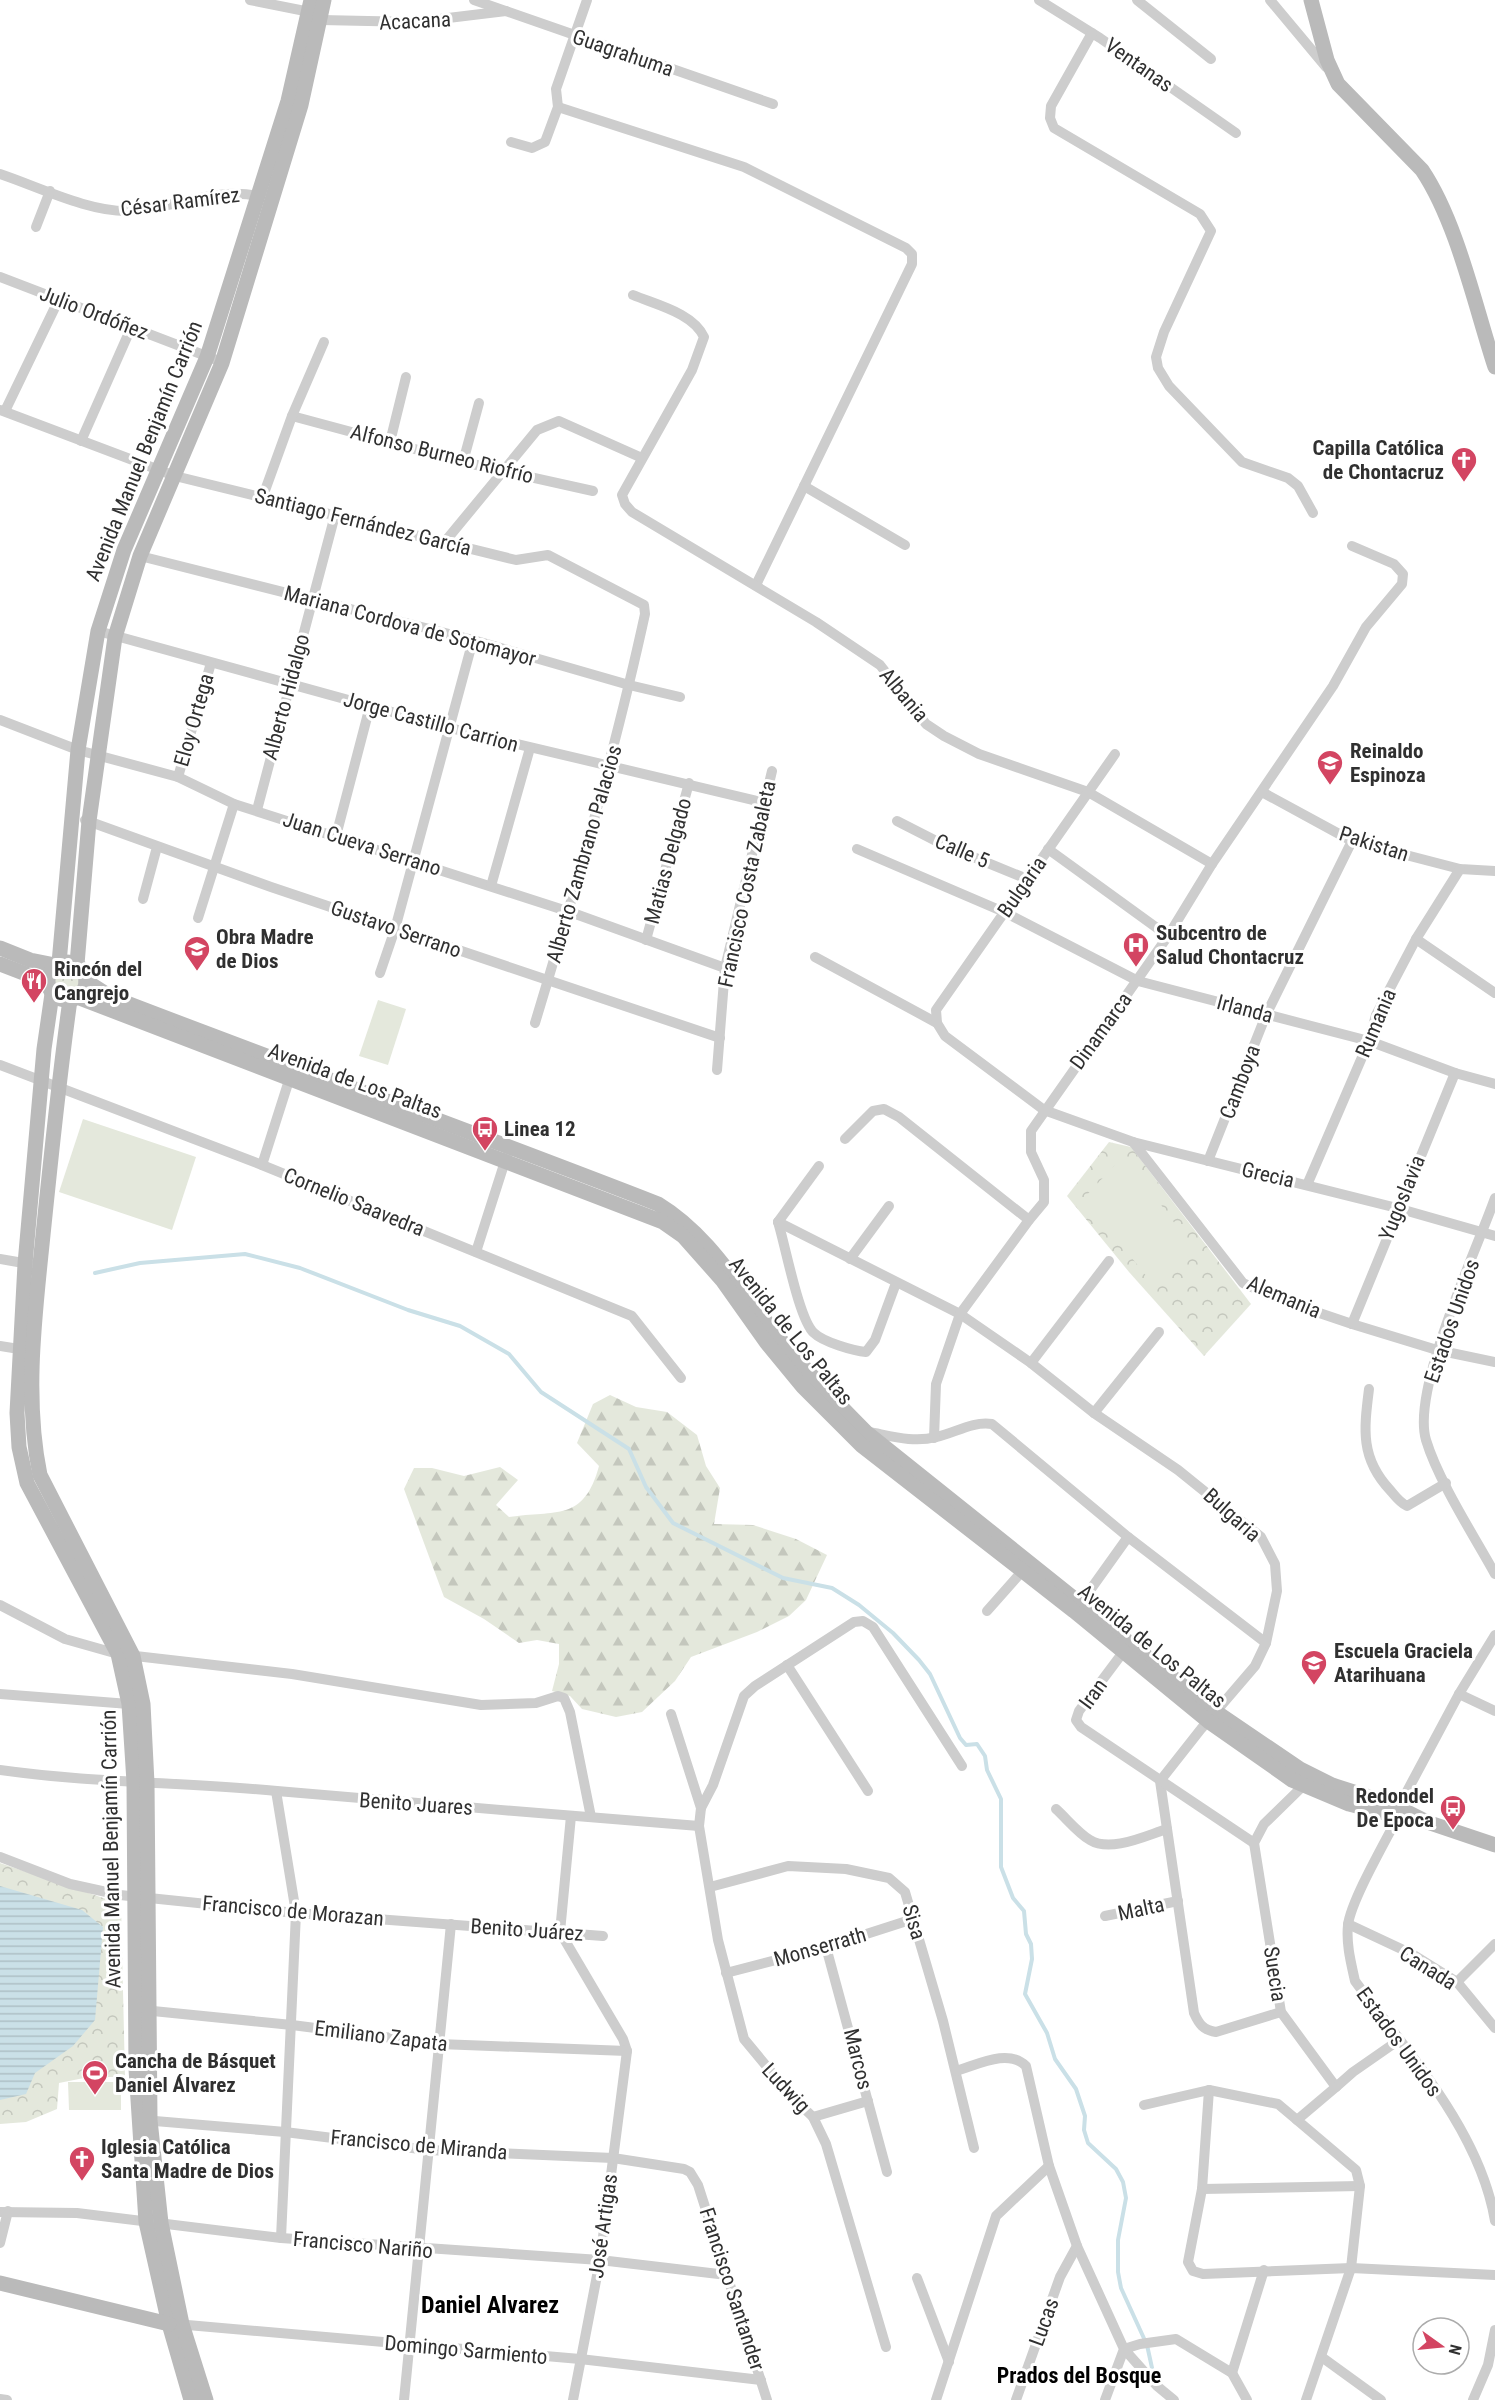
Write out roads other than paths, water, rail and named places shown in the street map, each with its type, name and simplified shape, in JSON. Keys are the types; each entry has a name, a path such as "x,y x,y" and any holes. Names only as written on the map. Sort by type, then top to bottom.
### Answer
{"main road":[{"path":"1311,0 1327,60 1338,84 1422,170 1432,185 1456,244 1495,367"},
{"name":"Avenida Manuel Benjamín Carrión","path":"57,964 78,750 98,631 124,550 207,357 317,9"},
{"name":"Avenida Manuel Benjamín Carrión","path":"77,964 89,821 115,637 140,556 222,363 301,105 317,9"},
{"path":"0,948 30,960 77,964 85,975 86,981 74,998 57,998 50,988 0,964"},
{"path":"50,988 57,964"},
{"name":"Avenida de Los Paltas","path":"86,981 142,1016"},
{"name":"Avenida Manuel Benjamín Carrión","path":"50,988 41,1079 27,1351 17,1413 19,1447 27,1483 126,1655 143,1704 140,1783 144,2120 153,2223 191,2400"},
{"name":"Avenida Manuel Benjamín Carrión","path":"33,1264 58,1085 74,998"},
{"name":"Avenida de Los Paltas","path":"74,998 142,1016 508,1153 663,1222 683,1236 722,1280 803,1387 860,1436 1303,1786 1349,1804 1388,1814 1401,1811"},
{"name":"Avenida Manuel Benjamín Carrión","path":"126,1655 129,1704 140,1783"},
{"name":"Avenida de Los Paltas","path":"1212,1716 1305,1773 1332,1785 1391,1804 1401,1811 1493,1847"},
{"path":"0,2283 176,2324"},
{"name":"Avenida Manuel Benjamín Carrión","path":"176,2324 206,2400"}],"street":[{"name":"Acacana","path":"250,0 415,22 508,11"},
{"name":"Guagrahuma","path":"474,0 574,37 773,104"},
{"path":"511,142 532,148 544,142 558,107 556,89 587,0"},
{"name":"Ventanas","path":"1039,0 1092,33 1236,133"},
{"path":"1137,0 1212,59"},
{"path":"1270,0 1316,51 1338,84"},
{"path":"1092,33 1051,106 1050,118 1054,128 1200,214 1211,231 1164,332 1156,357 1158,368 1169,386 1242,462 1288,478 1298,486 1313,513"},
{"path":"558,107 744,167 906,248 912,254 912,264 756,585"},
{"name":"César Ramírez","path":"0,174 100,209 130,211 239,191 258,196"},
{"path":"36,227 50,190"},
{"name":"Julio Ordóñez","path":"0,277 222,363"},
{"name":"Albania","path":"633,295 680,314 699,326 704,337 692,370 622,495 625,504 632,512 756,585 880,665 926,724 944,736 979,754 1088,792 1212,864"},
{"path":"2,411 59,299"},
{"path":"81,441 131,328"},
{"path":"263,495 291,416 324,342"},
{"path":"390,442 406,377"},
{"path":"463,462 479,403"},
{"name":"Santiago Fernández García","path":"2,411 175,476 263,495 443,544 516,560 548,555 644,605 645,614 629,685"},
{"name":"Alfonso Burneo Riofrío","path":"291,416 463,462 505,469 593,491"},
{"path":"443,544 537,430 559,421 642,458"},
{"path":"804,486 905,545"},
{"name":"Alberto Hidalgo","path":"257,810 335,515"},
{"name":"Dinamarca","path":"934,1438 936,1384 960,1314 1044,1202 1044,1180 1031,1152 1031,1131 1168,936 1212,864 1333,686 1366,627 1402,584 1403,574 1394,564 1352,546"},
{"name":"Mariana Cordova de Sotomayor","path":"140,556 472,640 629,685 680,697"},
{"name":"Jorge Castillo Carrion","path":"98,631 450,728 766,803"},
{"path":"380,973 395,929 472,640"},
{"name":"Eloy Ortega","path":"178,777 211,663"},
{"name":"Alberto Zambrano Palacios","path":"536,1023 570,912 629,685"},
{"path":"336,836 370,706"},
{"name":"Juan Cueva Serrano","path":"0,720 78,750 178,777 234,804 570,912 725,968"},
{"path":"491,886 530,748"},
{"name":"Bulgaria","path":"937,1023 936,1010 1115,754"},
{"name":"Francisco Costa Zabaleta","path":"717,1070 725,968 772,771"},
{"name":"Matias Delgado","path":"646,940 689,783"},
{"name":"Pakistan","path":"1262,792 1352,842 1460,870 1495,871"},
{"path":"198,918 216,867 234,804"},
{"name":"Gustavo Serrano","path":"72,817 720,1038"},
{"name":"Calle 5","path":"897,820 944,845 1027,879"},
{"name":"Camboya","path":"1208,1161 1266,1014 1352,842"},
{"path":"143,899 157,847"},
{"name":"Irlanda","path":"857,849 1004,912 1138,981 1369,1041 1455,1073 1495,1084"},
{"path":"1048,849 1168,936"},
{"name":"Rumania","path":"1307,1185 1369,1041 1376,1015 1416,939 1460,870"},
{"path":"1416,939 1495,993"},
{"name":"Grecia","path":"815,957 937,1023 945,1036 1044,1110 1133,1142 1397,1208 1495,1236"},
{"name":"Cornelio Saavedra","path":"0,1065 58,1085 262,1165 632,1316 681,1378"},
{"path":"262,1165 292,1073"},
{"name":"Yugoslavia","path":"1352,1324 1397,1208 1455,1073"},
{"path":"845,1139 873,1111 884,1109 899,1117 1029,1220"},
{"name":"Alemania","path":"1133,1142 1243,1283 1275,1298 1352,1324 1437,1350 1495,1362"},
{"path":"476,1252 508,1153"},
{"path":"819,1166 778,1222 804,1317 814,1334 853,1351 866,1352 875,1340 896,1283"},
{"name":"Estados Unidos","path":"1495,1198 1437,1350 1425,1401 1426,1439 1446,1483 1495,1574"},
{"path":"850,1259 889,1206"},
{"name":"Bulgaria","path":"778,1222 960,1314 1031,1363 1094,1413 1178,1470 1261,1538 1275,1564 1276,1582 1266,1643 1255,1666 1160,1781"},
{"path":"0,1259 33,1264"},
{"path":"1031,1363 1109,1261"},
{"path":"1094,1413 1159,1332"},
{"path":"0,1346 27,1351"},
{"path":"1368,1389 1363,1434 1371,1464 1387,1487 1407,1506 1446,1483"},
{"path":"860,1436 934,1438 977,1424 992,1424 1128,1537 1266,1643"},
{"path":"1078,1606 1128,1537"},
{"path":"987,1611 1026,1566"},
{"path":"0,1605 65,1639 126,1655 292,1674 481,1705 536,1703 558,1696 564,1698 570,1712 591,1817"},
{"path":"701,1808 713,1785 744,1696 854,1622 863,1621 873,1627 962,1766"},
{"name":"Estados Unidos","path":"1495,1635 1459,1694 1405,1795 1401,1811 1354,1906 1348,1924 1349,1954 1355,1981 1462,2128 1482,2170 1495,2221"},
{"name":"Iran","path":"1128,1647 1079,1711 1076,1720 1081,1727 1160,1781"},
{"path":"787,1665 867,1791"},
{"path":"0,1694 129,1704"},
{"path":"1459,1694 1495,1711"},
{"path":"671,1714 701,1808"},
{"name":"Benito Juares","path":"0,1770 48,1777 276,1791 699,1827"},
{"path":"1160,1781 1194,2013 1200,2024 1207,2030 1216,2032 1281,2012"},
{"path":"1160,1781 1254,1843 1264,1824 1303,1786"},
{"path":"276,1791 296,1913 281,2238"},
{"name":"Ludwig","path":"701,1808 699,1827 726,1973 744,2039 792,2097 813,2117 826,2144 886,2347"},
{"path":"1056,1809 1091,1840 1102,1844 1114,1844 1167,1829"},
{"path":"571,1816 560,1932 623,2039 627,2051"},
{"name":"Suecia","path":"1254,1843 1281,2012 1336,2087"},
{"name":"Francisco de Morazan","path":"0,1857 70,1884 142,1898 296,1913 451,1924"},
{"name":"Sisa","path":"710,1887 788,1866 846,1869 889,1878 905,1892 956,2071 974,2148"},
{"name":"Malta","path":"1105,1916 1178,1901"},
{"name":"Monserrath","path":"726,1973 826,1947 913,1919"},
{"path":"404,2400 451,1924"},
{"name":"Benito Juárez","path":"451,1924 603,1936"},
{"name":"Canada","path":"1348,1924 1412,1954 1457,1982 1495,2028"},
{"path":"1457,1982 1495,1944"},
{"name":"Marcos","path":"826,1947 887,2172"},
{"name":"Emiliano Zapata","path":"142,2010 292,2025 439,2044 627,2051"},
{"path":"1297,2120 1353,2072 1398,2040"},
{"name":"José Artigas","path":"573,2400 600,2260 627,2051"},
{"path":"956,2071 1009,2056 1026,2066 1049,2166 1077,2246 1124,2349 1157,2386 1174,2400"},
{"path":"1209,2090 1202,2189 1188,2262 1193,2271 1203,2274 1351,2268 1495,2275"},
{"path":"1144,2105 1209,2090 1278,2104 1356,2170 1360,2186 1351,2268 1323,2358 1306,2400"},
{"path":"813,2117 868,2101"},
{"name":"Francisco de Miranda","path":"144,2120 285,2132 428,2150 613,2158 684,2169 695,2179"},
{"path":"936,2400 996,2216 1049,2166"},
{"name":"Francisco Santander","path":"695,2179 767,2400"},
{"path":"1202,2189 1360,2186"},
{"path":"0,2243 4,2211"},
{"name":"Francisco Nariño","path":"4,2211 77,2213 281,2238 418,2250 600,2260 727,2275"},
{"name":"Lucas","path":"1016,2400 1060,2277 1077,2246"},
{"path":"1232,2373 1264,2270"},
{"path":"917,2278 949,2362"},
{"name":"Domingo Sarmiento","path":"176,2324 580,2360 761,2380"},
{"path":"1473,2400 1488,2366 1495,2330"},
{"path":"1124,2349 1140,2344 1176,2339 1232,2373 1247,2400"},
{"path":"1106,2400 1124,2349"},
{"path":"1323,2358 1381,2400"},
{"path":"0,2399 7,2400"}],"water":[{"path":"0,1886 82,1910 103,1927 95,2020 73,2046 35,2073 26,2094 0,2100"}],"waterway":[{"path":"95,1273 140,1263 245,1254 300,1268 408,1310 460,1326 509,1354 541,1392 629,1449 646,1487 673,1523 783,1578 832,1588 859,1605 893,1633 919,1660 930,1674 960,1738 966,1745 977,1744 985,1756 987,1770 1001,1799 1001,1867 1013,1898 1024,1911 1026,1934 1031,1944 1032,1959 1025,1994 1047,2033 1055,2059 1076,2089 1085,2116 1084,2130 1088,2143 1116,2169 1123,2182 1126,2198 1118,2240 1118,2272 1121,2288 1147,2345 1154,2377"}],"place":[{"name":"Capilla Católica de Chontacruz","path":"1464,483"},
{"name":"Reinaldo Espinoza","path":"1330,786"},
{"name":"Subcentro de Salud Chontacruz","path":"1136,968"},
{"name":"Obra Madre de Dios","path":"197,972"},
{"name":"Rincón del Cangrejo","path":"34,1004"},
{"name":"Linea 12","path":"485,1152"},
{"name":"Escuela Graciela Atarihuana","path":"1314,1686"},
{"name":"Redondel De Epoca","path":"1453,1831"},
{"name":"Cancha de Básquet Daniel Álvarez","path":"95,2096"},
{"name":"Iglesia Católica Santa Madre de Dios","path":"82,2182"}],"district":[{"name":"Daniel Alvarez","path":"490,2305"},
{"name":"Prados del Bosque","path":"1079,2375"}]}
